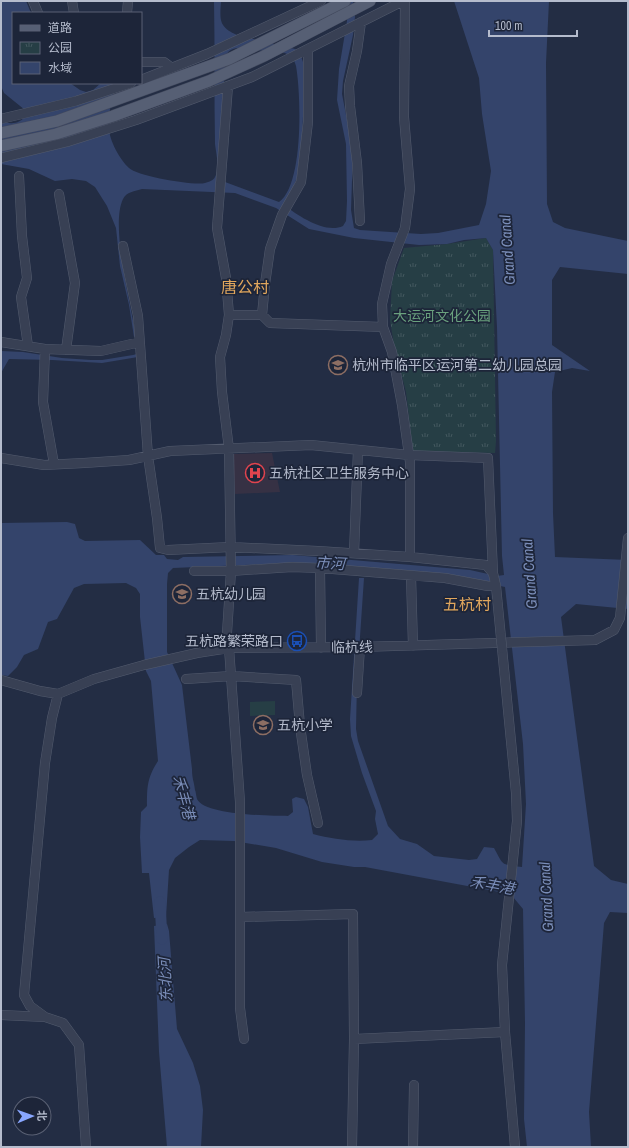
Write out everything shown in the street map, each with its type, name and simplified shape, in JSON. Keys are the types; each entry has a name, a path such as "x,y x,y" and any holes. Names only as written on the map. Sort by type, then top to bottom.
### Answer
{"main road":[{"path":"1,133 56,121 229,59 345,1"},
{"path":"1,146 56,134 113,116 209,81 264,56 370,1"}],"street":[{"path":"33,1 38,12"},
{"path":"72,1 74,12"},
{"path":"127,12 128,1"},
{"path":"142,80 207,54 321,1"},
{"path":"1,158 67,142 123,124 252,77 404,1 404,116 410,189 405,228 391,264 382,304 383,327 392,352 402,405 409,455 410,557"},
{"path":"354,26 357,51 349,86 357,164 360,221"},
{"path":"262,315 264,284 270,249 282,215 301,182 308,122 308,49"},
{"path":"142,62 164,62 172,68"},
{"path":"1,119 76,101 128,84"},
{"path":"226,87 221,189 217,228 226,278 229,315 226,335 220,357 222,392 229,449 231,571 227,633 240,813 240,1008 244,1038"},
{"path":"19,176 22,236 27,278 21,297 28,346"},
{"path":"59,194 75,283 66,350"},
{"path":"123,246 138,316 148,456 160,548 168,550 230,548 410,557 486,565 493,573"},
{"path":"229,315 262,315 270,323 383,327"},
{"path":"1,342 45,349 101,351 140,342"},
{"path":"45,349 43,402 54,464"},
{"path":"1,458 44,465 129,460 170,451 311,445 409,455 488,458 493,573 496,585 501,638 506,646 516,793 517,821 502,965 505,1032 515,1147"},
{"path":"354,553 358,450"},
{"name":"临杭线","path":"58,694 94,679 144,665 197,653 229,648 506,646 595,640 614,630 620,618 628,538"},
{"path":"194,571 320,568 445,578 488,586 496,585"},
{"path":"320,568 321,648"},
{"path":"411,576 413,646"},
{"path":"357,647 357,692"},
{"path":"186,679 231,676 296,680 300,726 306,768 318,823"},
{"path":"1,680 40,691 58,694 52,718 45,763 24,995 30,1006 45,1017"},
{"path":"240,916 353,914 354,1039 352,1147"},
{"path":"1,1015 45,1017 63,1023 79,1045 86,1147"},
{"path":"354,1039 505,1032"},
{"path":"413,1147 414,1085"}],"shaded area":[{"name":"五杭社区卫生服务中心","path":"272,453 280,492 235,494 233,454"}],"green space":[{"name":"大运河文化公园","path":"486,238 493,250 495,453 413,451 406,392 394,345 390,320 392,281 404,248 447,244"},
{"path":"275,701 275,715 250,716 250,702"}],"water":[{"path":"1,1 26,1 31,12 12,12 12,84 71,84 86,92 93,90 100,84 116,84 110,111 109,133 116,150 129,168 143,174 166,180 199,184 208,182 214,178 217,169 215,144 214,1 221,1 220,13 223,25 226,29 237,35 295,49 300,53 303,62 304,91 302,142 297,178 285,206 312,223 328,228 336,228 343,226 346,221 346,144 337,100 339,69 347,21 346,1 353,1 355,17 353,35 343,81 342,94 353,151 351,210 354,228 360,230 421,234 438,233 479,225 486,204 491,171 482,114 479,78 454,1 549,1 546,63 547,204 553,222 565,228 628,241 628,274 560,267 552,280 552,345 590,371 572,368 555,372 552,392 555,557 628,560 628,609 576,604 561,617 594,866 611,880 628,884 628,913 610,912 604,923 589,1112 591,1147 527,1147 524,1119 525,1023 523,909 513,897 505,893 365,867 354,867 322,862 276,848 234,841 200,840 175,858 169,870 166,917 154,918 149,873 142,873 140,837 141,812 147,806 148,783 158,761 151,681 146,671 140,617 140,594 136,588 126,583 84,584 74,588 57,619 48,622 38,649 24,655 17,667 8,676 1,675 1,523 67,522 75,524 79,538 85,541 140,540 156,555 164,555 167,559 178,560 183,557 293,555 470,570 497,576 504,575 502,556 497,327 493,250 486,238 464,240 447,244 419,245 354,238 309,229 276,208 235,193 142,189 131,192 124,197 120,211 119,227 120,246 126,286 136,336 134,337 129,305 120,266 116,228 107,206 95,187 86,181 72,179 55,181 29,169 1,164 1,121 15,123 24,118 26,115 25,110 4,93 1,86","holes":["237,48 285,53 292,58 296,66 299,97 299,138 293,178 287,192 279,202 225,182 220,135 226,56 230,50","291,563 477,581 505,587 523,744 526,804 522,867 506,864 501,861 494,848 484,847 477,859 469,860 434,856 417,844 400,839 388,826 358,741 356,729 357,681 364,578 359,578 350,719 351,736 362,773 376,811 375,819 378,834 372,840 357,841 335,839 313,834 308,807 304,799 296,797 292,799 293,812 288,816 239,814 212,808 202,804 197,799 192,775 182,685 167,652 167,584 168,573 173,568"]},
{"path":"1,351 91,360 102,360 137,354 138,357 102,363 9,359 1,373"},
{"path":"167,924 169,931 177,1029 193,1063 200,1086 203,1110 201,1147 167,1147 159,1052 154,926"}],"waterway":[{"name":"东北河","path":"160,902 162,939"}],"place":[{"name":"杭州市临平区运河第二幼儿园总园","path":"338,365"},
{"name":"五杭社区卫生服务中心","path":"255,473"},
{"name":"五杭幼儿园","path":"182,594"},
{"name":"五杭路繁荣路口","path":"297,641"},
{"name":"五杭小学","path":"263,725"}],"district":[{"name":"唐公村","path":"245,287"},
{"name":"五杭村","path":"467,604"}],"water label":[{"name":"Grand Canal","path":"507,250"},
{"name":"市河","path":"330,563"},
{"name":"Grand Canal","path":"529,574"},
{"name":"禾丰港","path":"184,797"},
{"name":"禾丰港","path":"492,885"},
{"name":"Grand Canal","path":"546,897"}]}
